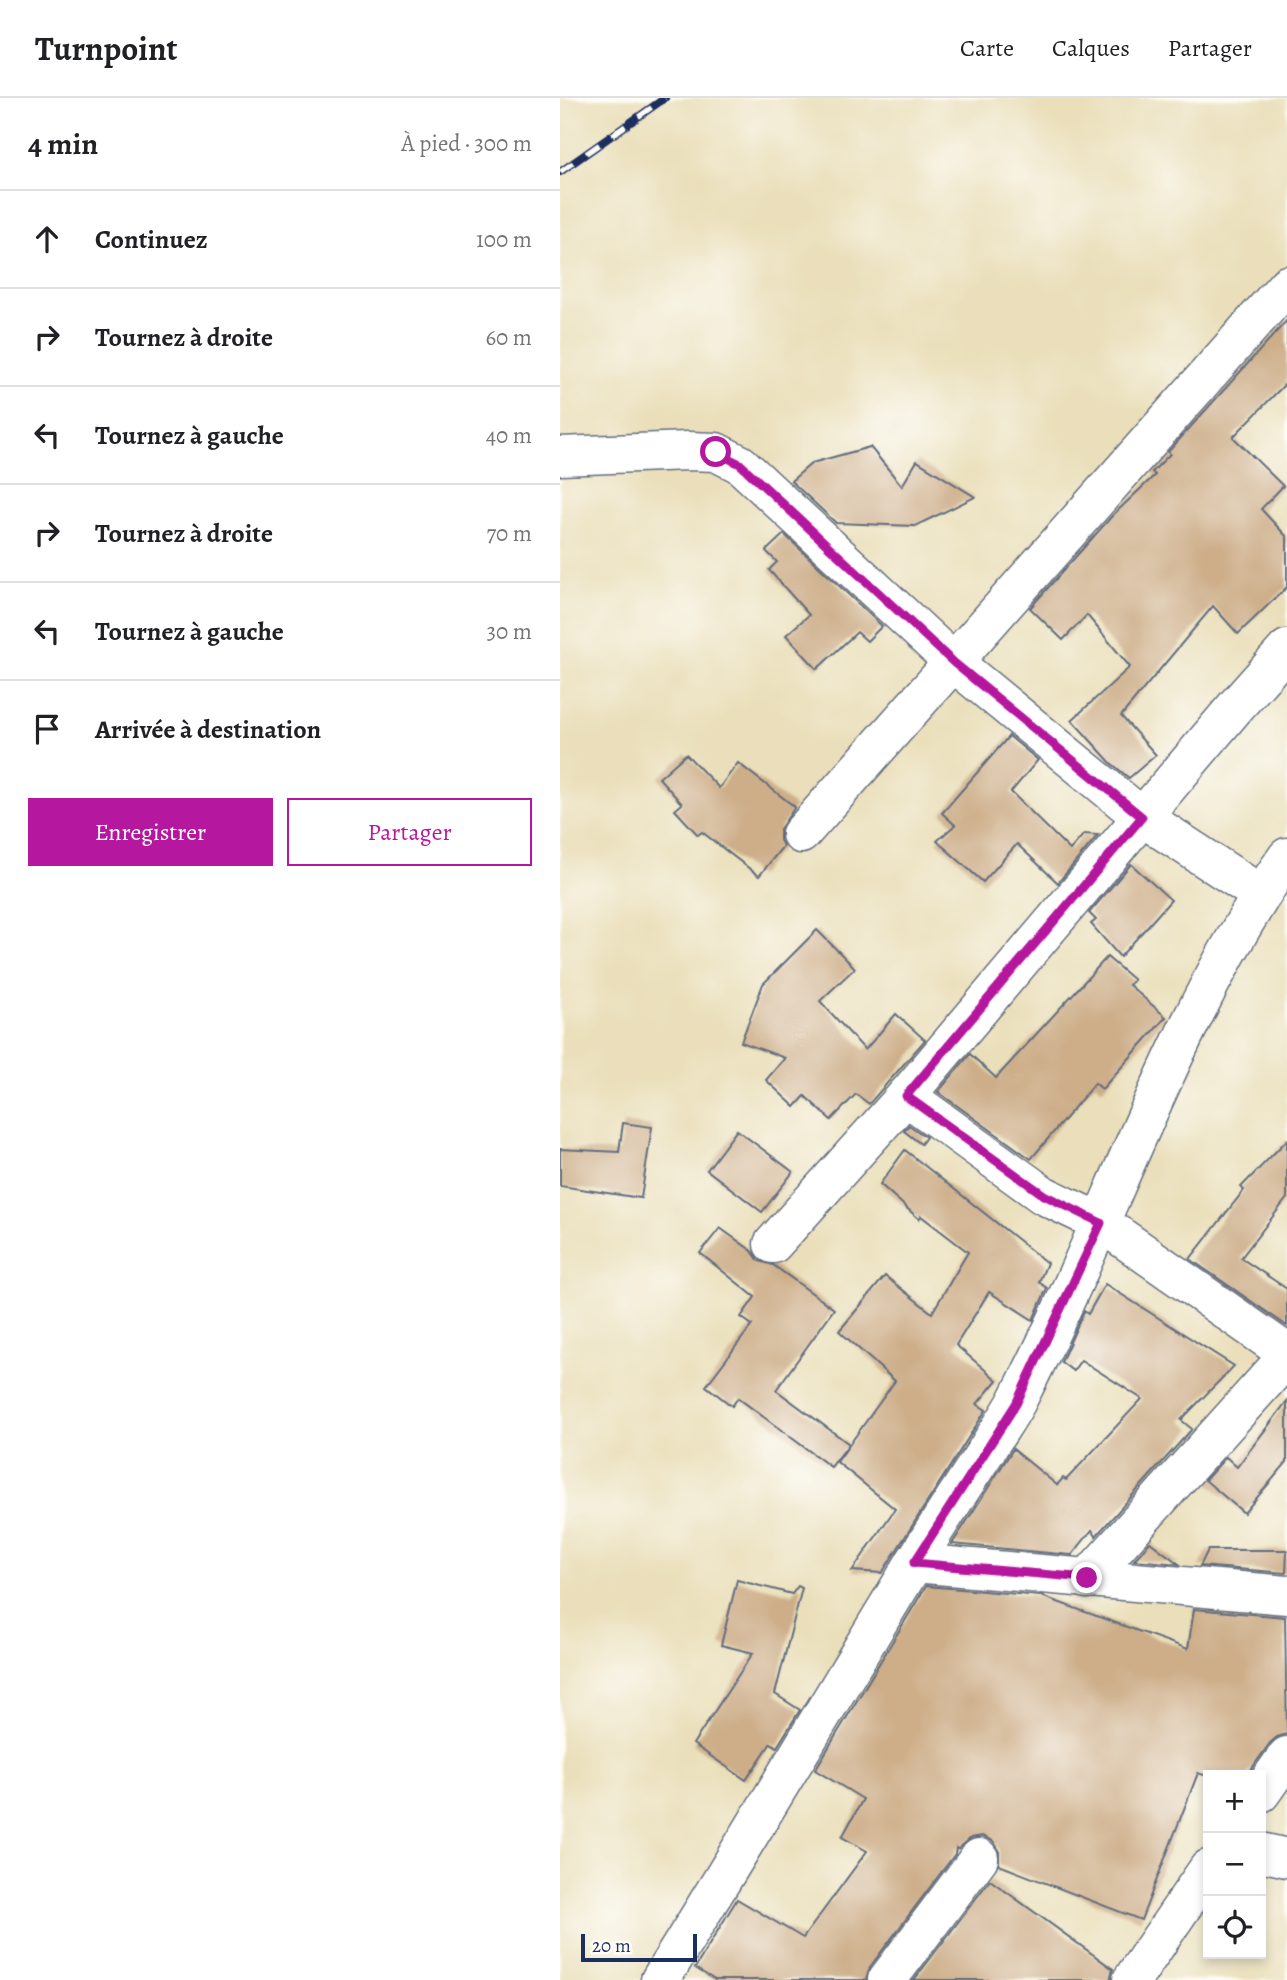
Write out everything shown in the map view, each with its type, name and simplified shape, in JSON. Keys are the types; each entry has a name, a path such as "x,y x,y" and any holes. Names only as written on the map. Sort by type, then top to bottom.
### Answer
{"street":[{"path":"801,834 1287,285"},
{"path":"560,456 716,452 740,464 953,662 1142,817 1261,894"},
{"path":"773,1244 906,1096 1287,649"},
{"path":"660,1980 752,1834 914,1563 1016,1404 1101,1223 1170,1066 1227,953 1261,894 1287,857"},
{"path":"906,1096 1044,1195 1101,1223 1287,1355 1087,1578"},
{"path":"914,1563 1287,1595"},
{"path":"1266,1786 1287,1756"},
{"path":"1266,1853 1287,1857"},
{"path":"887,1980 979,1858"},
{"path":"1132,1980 1203,1876"}],"building":[{"path":"1287,320 1287,382 1233,437 1283,486 1261,509 1287,537 1287,587 1238,634 1213,606 1121,716 1156,755 1129,778 1111,763 1072,720 1130,667 1087,615 1063,640 1030,608 1112,516 1155,475 1152,472 1170,454 1168,452"},
{"path":"870,447 902,486 917,461 975,497 915,526 836,523 791,481 812,463"},
{"path":"784,534 882,626 867,641 857,632 817,669 786,635 809,615 769,570 777,562 766,551"},
{"path":"1009,736 1038,760 1011,792 1070,850 1084,834 1098,835 1058,883 1017,844 983,882 937,841 955,825 942,813"},
{"path":"686,754 719,788 738,763 795,807 780,829 783,846 759,876 702,832 698,835 675,810 682,804 659,778"},
{"path":"1131,864 1171,900 1120,957 1091,924 1096,920 1089,913"},
{"path":"817,930 855,968 820,1001 865,1050 896,1014 925,1040 869,1104 856,1094 831,1120 805,1096 795,1107 766,1080 785,1058 741,1042 763,984"},
{"path":"1107,957 1134,980 1129,985 1166,1017 1102,1089 1095,1083 1031,1159 938,1092 970,1054 996,1078"},
{"path":"623,1123 652,1127 641,1198 560,1186 560,1149 619,1152"},
{"path":"909,1125 926,1137 921,1144 904,1131"},
{"path":"737,1130 793,1172 762,1212 707,1170"},
{"path":"1287,1140 1287,1198 1241,1258 1287,1289 1287,1326 1190,1259 1244,1190 1241,1187"},
{"path":"905,1150 1047,1263 1039,1282 1047,1288 1033,1320 989,1292 956,1345 997,1380 977,1404 986,1410 882,1573 852,1571 895,1509 837,1462 895,1381 839,1331 885,1276 932,1313 968,1252 921,1216 919,1219 880,1184"},
{"path":"720,1228 752,1251 759,1261 773,1265 834,1309 776,1390 849,1444 831,1467 738,1398 732,1406 706,1386 752,1325 741,1317 755,1297 700,1253"},
{"path":"1105,1284 1234,1366 1181,1420 1192,1429 1096,1536 1092,1530 1072,1555 952,1544 1013,1449 1058,1486 1142,1399 1081,1360 1073,1371 1061,1362 1084,1311 1088,1314"},
{"path":"1287,1401 1287,1462 1244,1513 1205,1480 1226,1457 1237,1467"},
{"path":"1150,1542 1179,1564 1134,1560"},
{"path":"1208,1550 1287,1550 1286,1573 1200,1566"},
{"path":"737,1580 792,1594 798,1586 802,1588 775,1694 800,1710 777,1747 771,1743 746,1780 693,1744 753,1653 721,1645"},
{"path":"926,1586 1041,1596 1188,1649 1194,1609 1285,1617 1287,1734 1270,1743 1251,1770 1203,1770 1203,1775 1198,1773 1141,1920 999,1865 999,1850 993,1841 982,1836 971,1838 956,1848 955,1854 870,1967 866,1980 715,1980 695,1968 737,1899 803,1938 867,1851 842,1837 863,1799 815,1770"},
{"path":"990,1880 1113,1969 1110,1980 914,1980"}],"railway":[{"path":"560,172 665,98"}],"route":[{"path":"716,452 740,464 953,662 1142,817 906,1096 1044,1195 1101,1223 1016,1404 914,1563 1087,1578"}]}
